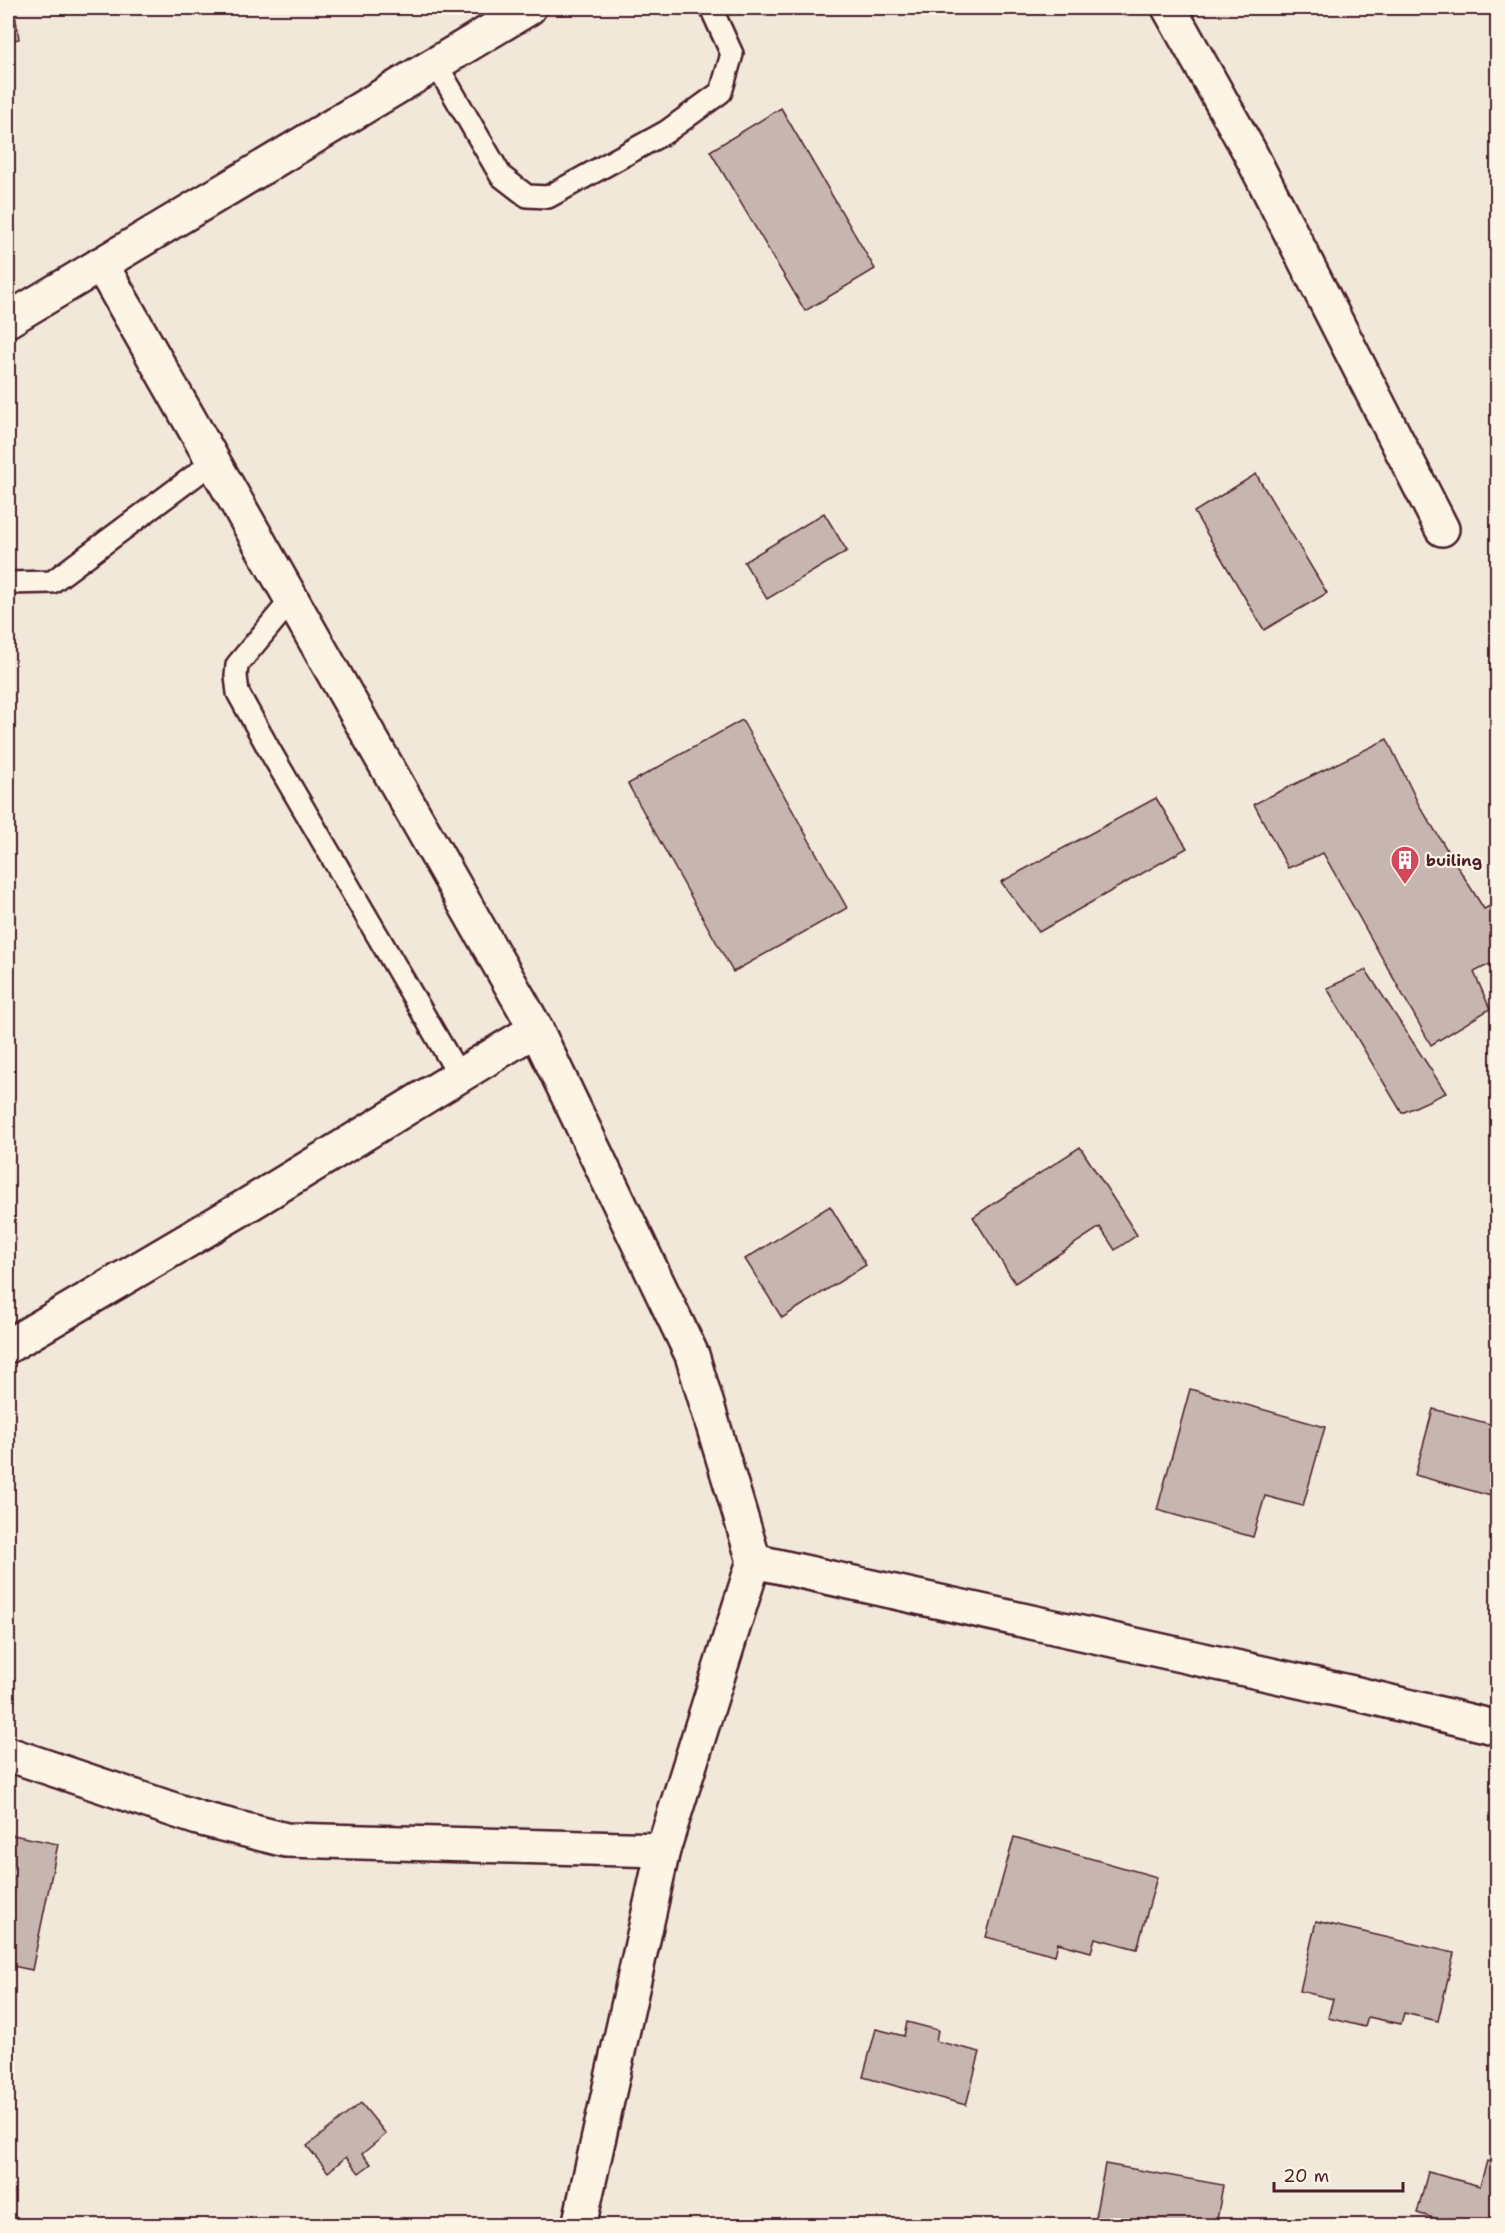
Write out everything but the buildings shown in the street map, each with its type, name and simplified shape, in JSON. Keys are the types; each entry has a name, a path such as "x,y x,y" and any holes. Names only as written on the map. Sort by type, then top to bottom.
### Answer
{"street":[{"path":"8,320 529,8"},
{"path":"1169,8 1248,149 1442,529"},
{"path":"100,264 536,1029 692,1355 754,1561 663,1850 579,2226"},
{"path":"8,1346 241,1209 536,1029"},
{"path":"754,1561 1358,1694 1497,1728"},
{"path":"8,1754 198,1818 286,1840 663,1850"}],"lane":[{"path":"436,64 501,176 527,196 548,197 666,132 721,92 732,54 711,8"},
{"path":"8,583 52,582 213,462"},
{"path":"292,599 237,665 238,693 460,1077"}],"place":[{"name":"builing","path":"1405,886"}]}
